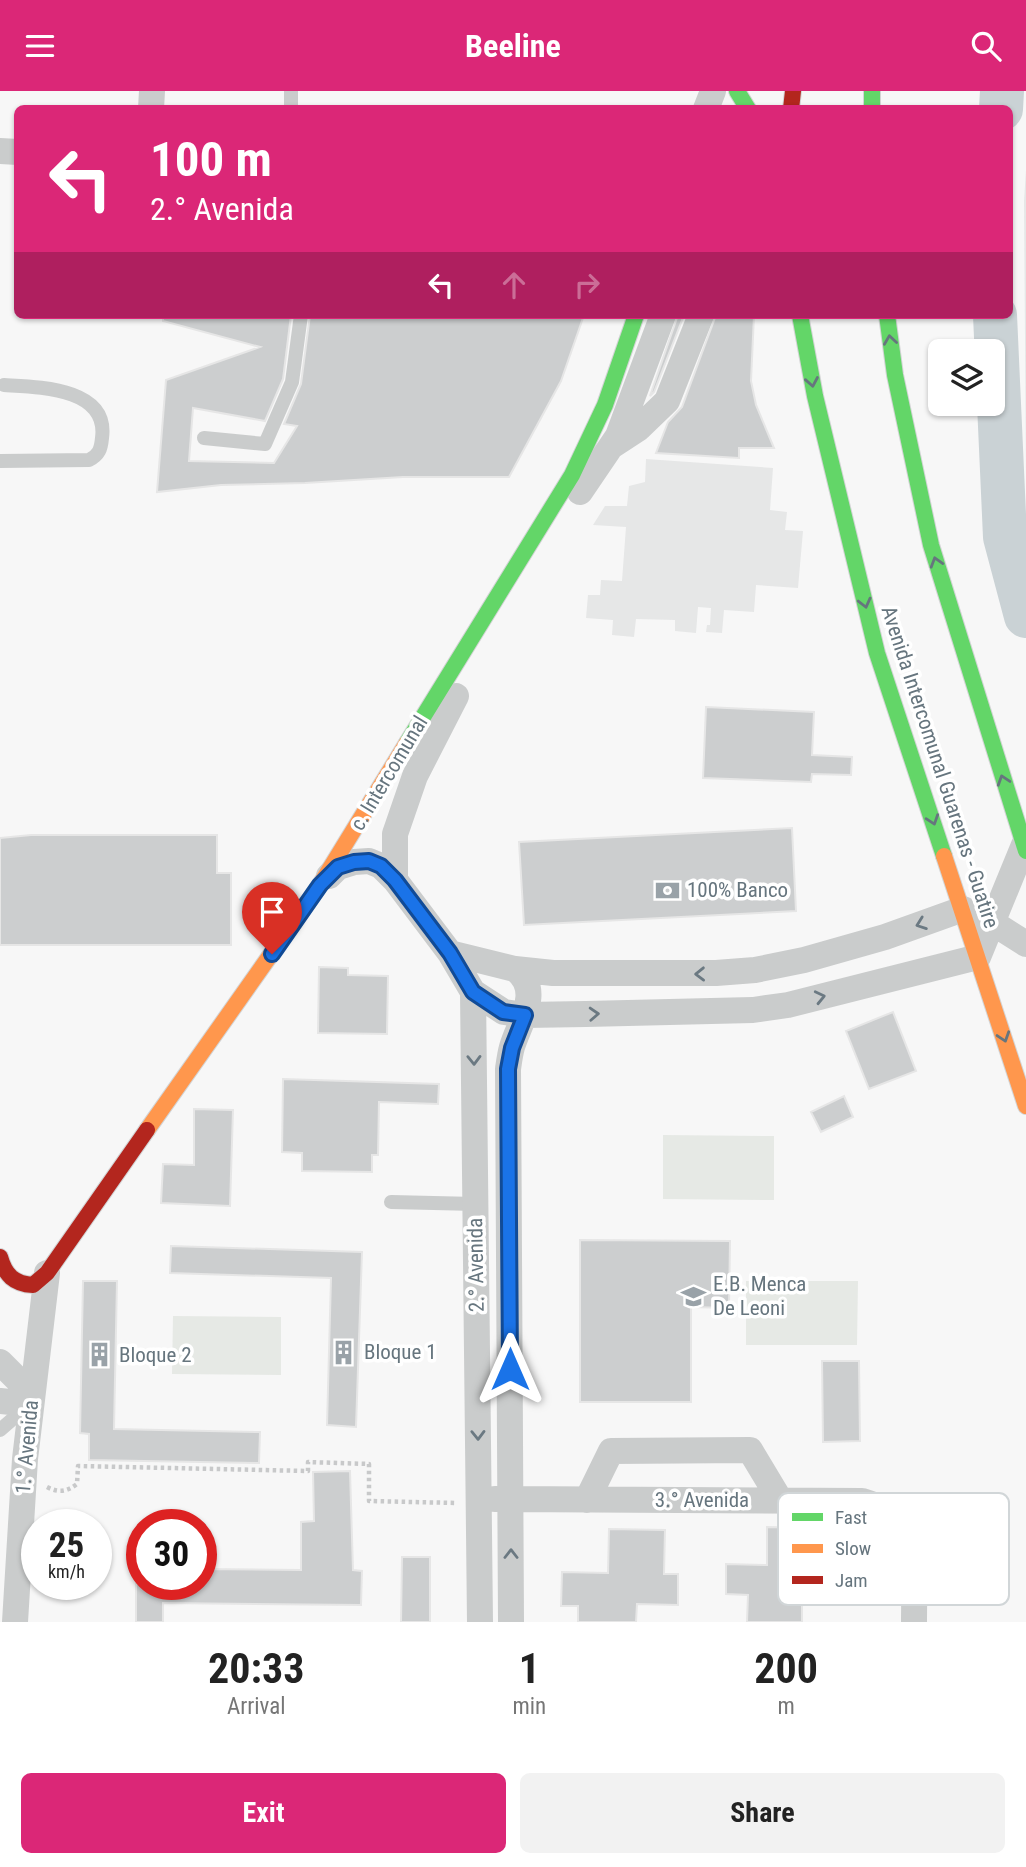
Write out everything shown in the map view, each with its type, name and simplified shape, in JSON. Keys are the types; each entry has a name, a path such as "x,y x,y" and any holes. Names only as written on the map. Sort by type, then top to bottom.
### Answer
{"main road":[{"name":"c. Intercomunal","path":"47,1273 320,885 572,474 605,405 635,319"},
{"name":"Avenida Intercomunal Guarenas - Guatire","path":"801,319 814,396 877,653 1026,1106"},
{"path":"888,319 895,375 931,545 1025,848"},
{"path":"0,1257 4,1274 15,1283 33,1285 47,1273"}],"street":[{"name":"c. Intercomunal","path":"395,880 396,834 415,776 473,663 563,516 618,436 662,319"},
{"path":"572,474 592,457 639,428 667,401 699,319"},
{"path":"978,957 1025,848"},
{"name":"2.° Avenida","path":"320,885 338,867 354,862 369,861 381,866 395,880 450,953 473,992 503,1012 525,1015 753,1010 789,1005 978,957"},
{"path":"450,953 515,969 553,973 716,973 804,960 885,937 963,909 993,923 1026,944"},
{"path":"511,1622 508,1069 528,999 524,976 515,969"},
{"name":"2.° Avenida","path":"473,992 480,1622"},
{"name":"1.° Avenida","path":"15,1622 25,1463 47,1273"},
{"path":"0,1362 32,1394"},
{"path":"0,1401 32,1394"},
{"path":"587,1500 611,1451 750,1451 778,1497"},
{"name":"3.° Avenida","path":"479,1501 778,1500"}],"lane":[{"path":"204,438 265,444 292,382 300,319"},
{"path":"0,461 89,460 96,457 101,449 103,433 102,422 96,412 79,397 56,389 4,385"},
{"path":"391,1202 476,1205"},
{"path":"0,1430 32,1394"}],"path":[{"path":"25,1463 46,1487 57,1492 68,1490 77,1484 78,1466 308,1471 308,1462 369,1464 369,1501 479,1501"}],"shaded area":[{"path":"1026,170 1026,477 1024,201"},
{"path":"646,459 773,468 770,510 787,512 785,530 803,531 798,588 756,585 754,612 724,610 722,633 706,632 707,625 710,625 711,608 698,607 696,633 675,631 675,620 636,619 634,637 612,635 613,620 586,618 588,595 600,595 601,580 622,581 626,527 593,525 605,506 627,506 629,486 645,482"},
{"path":"663,1135 774,1136 774,1200 663,1199"},
{"path":"746,1281 858,1281 857,1345 746,1345"},
{"path":"173,1316 281,1317 281,1375 172,1374"}],"building":[{"path":"290,319 283,379 265,421 193,408 189,461 274,463 297,426 284,424 301,384 309,319 583,319 561,381 509,477 403,477 221,485 157,492 166,380 260,347 163,321"},
{"path":"677,319 682,319 654,392 650,396"},
{"path":"715,319 754,319 751,381 756,405 774,448 739,448 739,458 656,453 668,422 682,407"},
{"path":"706,707 814,712 812,755 852,757 851,775 812,774 811,782 703,778"},
{"path":"792,828 796,911 524,925 519,842"},
{"path":"31,835 217,835 217,873 231,873 231,945 0,945 0,838"},
{"path":"319,967 348,968 348,975 388,976 387,1034 318,1033"},
{"path":"893,1012 916,1071 869,1089 846,1031"},
{"path":"283,1079 439,1084 438,1104 379,1102 378,1155 372,1155 372,1172 302,1171 302,1153 282,1152"},
{"path":"844,1096 853,1117 821,1132 811,1112"},
{"path":"194,1109 233,1110 230,1206 161,1203 163,1164 194,1165"},
{"path":"580,1240 730,1241 729,1308 691,1307 691,1402 580,1402"},
{"name":"Bloque 1","path":"171,1246 362,1252 356,1427 327,1425 331,1278 170,1273"},
{"name":"Bloque 2","path":"83,1281 117,1281 114,1429 260,1432 259,1463 89,1460 89,1434 80,1433"},
{"path":"822,1361 859,1361 860,1441 823,1442"},
{"path":"350,1471 353,1570 362,1571 361,1605 163,1603 163,1622 136,1622 136,1600 217,1600 217,1569 301,1570 301,1522 314,1521 313,1472"},
{"path":"767,1527 778,1527 778,1605 802,1605 802,1622 747,1622 748,1595 726,1594 726,1564 767,1565"},
{"path":"609,1529 665,1530 664,1574 678,1574 678,1605 637,1604 636,1622 578,1622 578,1606 561,1606 562,1572 608,1573"},
{"path":"402,1557 430,1557 430,1622 401,1622"}],"waterway":[{"path":"1001,105 1002,91"},
{"path":"995,319 1005,537 1026,616"}],"traffic: fast":[{"path":"737,91 746,105"},
{"path":"872,91 872,105"},
{"path":"407,743 572,475 605,405 635,319"},
{"path":"801,319 815,396 877,653 944,856"},
{"path":"888,319 895,375 931,545 1026,851"}],"traffic: slow":[{"path":"147,1130 320,885 407,743"},
{"path":"944,856 1026,1106"}],"traffic: jam":[{"path":"791,105 793,91"},
{"path":"0,1257 8,1274 21,1283 33,1285 47,1273 147,1130"}],"place":[{"name":"100% Banco","path":"667,890"},
{"name":"E.B. Menca De Leoni","path":"693,1296"},
{"name":"Bloque 1","path":"344,1352"},
{"name":"Bloque 2","path":"99,1355"}],"route":[{"path":"272,954 320,885 338,867 369,861 381,866 395,880 450,953 473,992 503,1012 525,1015 512,1048 508,1069 510,1369"}]}
